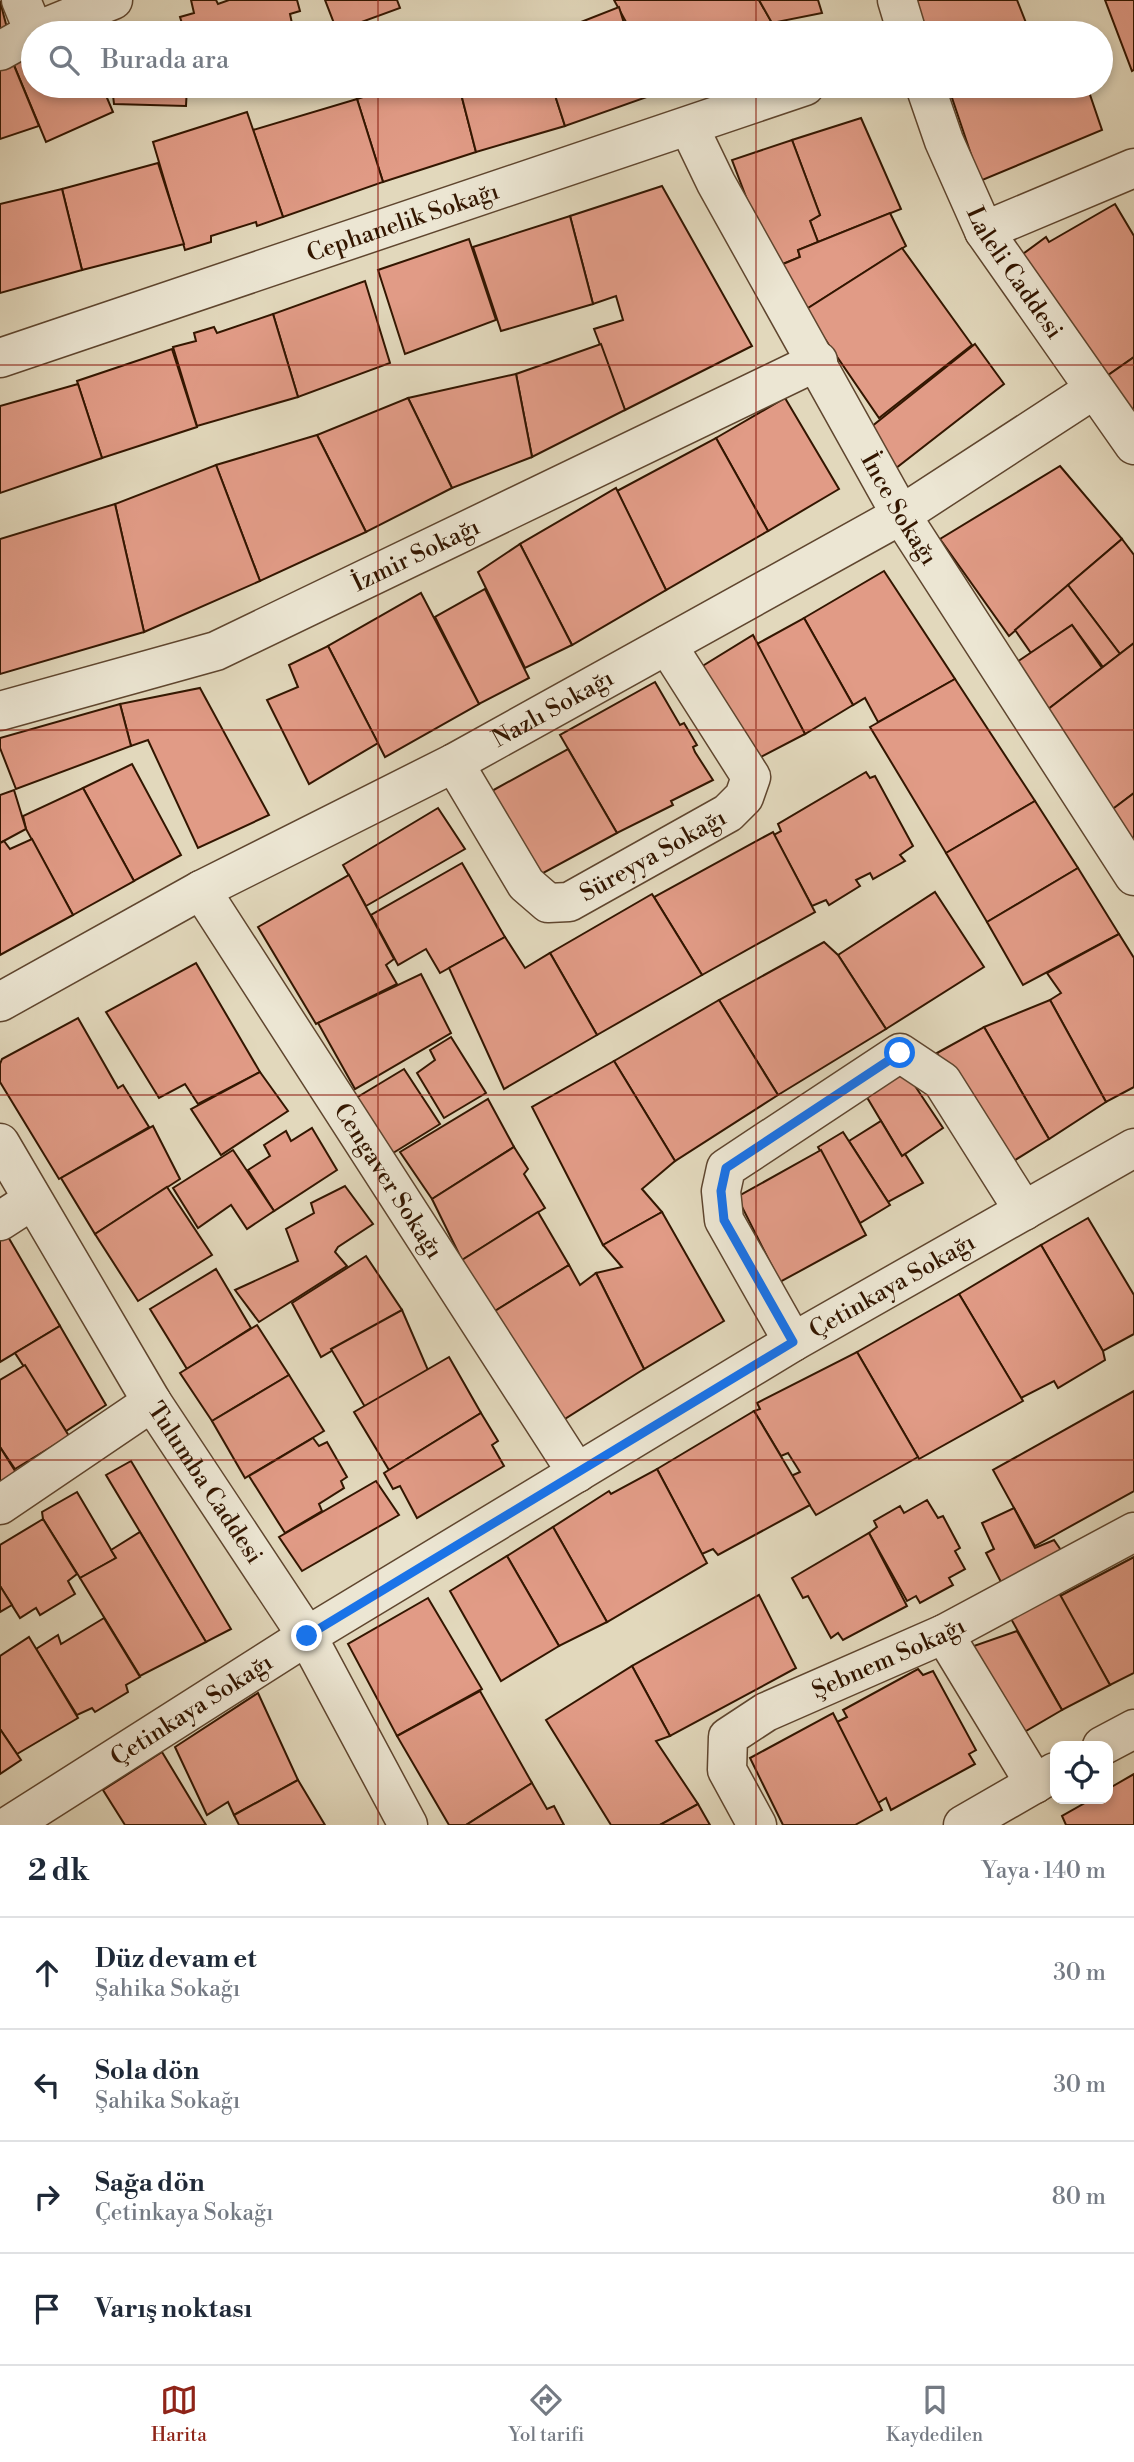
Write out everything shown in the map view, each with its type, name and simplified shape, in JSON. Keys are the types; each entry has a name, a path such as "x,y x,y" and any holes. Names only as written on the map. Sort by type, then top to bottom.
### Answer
{"street":[{"path":"27,16 113,0"},
{"path":"897,0 903,21"},
{"path":"0,51 21,24"},
{"name":"Cephanelik Sokağı","path":"0,358 770,98"},
{"name":"Laleli Caddesi","path":"929,98 944,141 985,231 1093,390 1134,445"},
{"name":"İnce Sokağı","path":"689,127 716,183 818,361 901,515 1134,876"},
{"path":"985,231 1134,168"},
{"name":"İzmir Sokağı","path":"0,711 216,650 818,361"},
{"name":"Nazlı Sokağı","path":"0,1002 201,890 454,763 901,515 1093,390"},
{"name":"Süreyya Sokağı","path":"454,763 526,884 548,903 569,902 728,813 744,797 751,777 667,645"},
{"name":"Cengaver Sokağı","path":"201,890 578,1473"},
{"path":"793,1342 724,1220 721,1191 726,1168 900,1053 942,1081 1024,1211"},
{"name":"Tulumba Caddesi","path":"0,1143 16,1211 152,1402 307,1636 408,1825"},
{"name":"Çetinkaya Sokağı","path":"10,1825 307,1636 793,1342 1134,1147"},
{"path":"0,1505 152,1402"},
{"name":"Şebnem Sokağı","path":"757,1825 727,1770 728,1737 766,1712 944,1634 1134,1532"},
{"path":"944,1634 1045,1778 963,1825"},
{"path":"1111,1741 1134,1729"}],"building":[{"path":"191,0 216,0 218,4 229,0 297,0 300,11 290,14 291,21 181,21 180,17 194,13"},
{"path":"325,0 397,0 400,8 364,21 333,21"},
{"path":"614,0 759,0 771,21 625,21"},
{"path":"759,0 818,0 822,13 782,21 771,21"},
{"path":"912,0 1017,0 1025,21 921,21"},
{"path":"1105,0 1134,0 1132,71 1113,21"},
{"path":"0,1 8,32 0,36"},
{"path":"619,7 623,21 583,21"},
{"path":"21,59 21,82 13,63"},
{"path":"13,63 21,82 21,98 27,98 39,126 0,139 0,70"},
{"path":"28,98 107,98 113,112 46,142"},
{"path":"113,98 186,98 186,106 114,104"},
{"path":"462,98 476,152 383,182 357,99"},
{"path":"462,98 556,98 565,126 476,152"},
{"path":"556,98 644,98 565,126"},
{"path":"952,98 1091,98 1102,130 980,181"},
{"path":"357,99 383,182 283,217 253,130"},
{"path":"247,112 283,217 211,236 211,242 185,250 153,142"},
{"path":"861,118 901,209 818,242 810,221 820,215 792,140"},
{"path":"792,140 820,215 810,221 818,242 798,250 800,257 773,268 732,160"},
{"path":"158,163 184,244 82,270 62,189"},
{"path":"662,186 752,346 625,410 594,329 623,320 616,296 593,304 570,216"},
{"path":"62,189 82,270 0,293 0,204"},
{"path":"1115,204 1134,236 1134,357 1104,378 1016,259 1046,237 1049,242"},
{"path":"890,213 906,246 805,310 776,267 800,257 798,250"},
{"path":"570,216 593,304 501,331 473,247"},
{"path":"469,239 496,320 405,354 378,270"},
{"path":"902,248 972,345 879,418 805,310"},
{"path":"365,281 390,363 298,397 273,314"},
{"path":"273,314 298,397 197,426 173,347 196,341 194,333 214,327 217,333"},
{"path":"601,344 625,410 532,457 516,374"},
{"path":"975,344 1004,384 891,472 866,431"},
{"path":"172,349 197,427 102,458 77,381"},
{"path":"1134,357 1134,418 1104,378"},
{"path":"516,374 532,457 452,488 408,398"},
{"path":"78,384 102,458 0,493 0,406"},
{"path":"408,398 452,488 366,532 317,435"},
{"path":"785,398 839,489 768,531 716,438"},
{"path":"317,435 366,532 260,581 216,465"},
{"path":"716,438 768,531 666,590 617,491"},
{"path":"216,465 260,581 144,632 115,504"},
{"path":"1060,466 1122,539 1009,636 940,539"},
{"path":"616,488 666,590 572,645 520,544"},
{"path":"115,504 144,632 0,674 0,539"},
{"path":"1122,539 1134,555 1134,643 1120,654 1068,585"},
{"path":"520,544 572,645 525,668 478,572"},
{"path":"884,571 955,679 878,722 865,698 853,705 804,618"},
{"path":"1068,585 1120,654 1103,667 1072,625 1031,653 1015,630"},
{"path":"485,589 529,678 479,704 435,617"},
{"path":"421,593 479,704 385,757 328,646"},
{"path":"804,618 853,705 805,734 757,644"},
{"path":"1072,625 1102,668 1047,710 1005,670"},
{"path":"753,635 805,734 751,762 696,670"},
{"path":"1134,643 1134,793 1112,810 1047,710"},
{"path":"328,646 378,743 309,784 267,700 298,687 289,665"},
{"path":"955,679 1035,801 946,853 870,727"},
{"path":"655,682 680,725 684,723 697,745 693,747 695,752 713,780 671,801 673,805 617,833 560,735"},
{"path":"200,688 269,815 198,848 148,740 131,746 120,704"},
{"path":"120,704 131,746 16,789 0,748 0,738"},
{"path":"568,749 617,833 534,878 490,792"},
{"path":"132,764 181,855 134,881 83,788"},
{"path":"866,772 870,778 875,776 913,846 900,855 905,861 873,879 870,873 856,880 860,886 829,905 826,900 812,906 774,835 781,831 778,824"},
{"path":"83,788 134,881 73,915 26,829 23,816"},
{"path":"14,790 26,829 0,843 0,795"},
{"path":"1134,793 1134,858 1106,814"},
{"path":"1035,801 1078,868 987,922 946,853"},
{"path":"438,808 465,849 366,906 343,865"},
{"path":"773,832 815,912 702,975 654,897"},
{"path":"32,839 73,915 0,955 0,843 4,841 10,849"},
{"path":"462,863 505,937 440,973 426,949 398,965 371,915"},
{"path":"1078,868 1119,934 1023,985 987,922"},
{"path":"349,875 394,959 386,965 397,984 316,1024 258,927"},
{"path":"935,892 984,967 886,1029 838,955"},
{"path":"652,894 702,975 597,1035 550,953"},
{"path":"1119,934 1134,958 1134,1087 1106,1102 1050,1000 1061,993 1047,973"},
{"path":"505,937 525,968 550,953 597,1035 504,1089 449,968"},
{"path":"824,942 838,955 886,1029 778,1095 719,1000"},
{"path":"196,963 260,1072 198,1104 185,1084 159,1098 106,1012"},
{"path":"421,974 451,1033 355,1089 318,1023"},
{"path":"719,1000 778,1095 675,1161 614,1061"},
{"path":"1050,1000 1106,1102 1049,1139 984,1027"},
{"path":"78,1018 118,1088 123,1085 149,1127 59,1179 0,1082 0,1064 2,1059"},
{"path":"984,1027 1049,1139 1004,1167 937,1053"},
{"path":"451,1037 486,1093 444,1118 417,1073 435,1060 430,1050"},
{"path":"614,1061 675,1161 642,1189 662,1212 603,1245 532,1107"},
{"path":"901,1065 943,1128 902,1156 862,1089"},
{"path":"404,1069 440,1124 385,1158 346,1104"},
{"path":"260,1072 288,1111 221,1155 191,1109"},
{"path":"488,1099 514,1147 432,1199 400,1152"},
{"path":"881,1121 902,1156 905,1154 923,1183 888,1202 849,1141"},
{"path":"153,1126 180,1179 95,1234 61,1178"},
{"path":"312,1128 337,1170 274,1211 248,1170 270,1156 264,1145 286,1131 291,1141"},
{"path":"843,1132 890,1205 860,1223 818,1147"},
{"path":"514,1147 528,1169 524,1174 545,1208 462,1260 432,1199"},
{"path":"233,1150 274,1211 247,1229 231,1205 198,1228 173,1188"},
{"path":"821,1150 866,1235 780,1282 737,1197"},
{"path":"345,1186 373,1224 338,1247 335,1252 347,1266 259,1322 235,1290 298,1261 286,1229 314,1213 311,1203"},
{"path":"167,1187 212,1255 138,1301 95,1234"},
{"path":"538,1212 569,1265 490,1314 462,1260"},
{"path":"662,1212 724,1321 644,1369 596,1273 622,1267 603,1245"},
{"path":"1088,1218 1134,1295 1134,1334 1103,1351 1041,1245"},
{"path":"7,1235 60,1326 0,1362 0,1239"},
{"path":"1041,1245 1103,1351 1105,1360 1058,1388 1054,1381 1021,1398 959,1294"},
{"path":"366,1256 402,1310 321,1357 292,1303"},
{"path":"569,1265 580,1285 596,1273 644,1369 552,1427 487,1316"},
{"path":"216,1269 251,1328 187,1369 150,1309"},
{"path":"959,1294 1023,1401 919,1459 857,1352"},
{"path":"402,1310 428,1370 365,1407 331,1349"},
{"path":"257,1325 289,1375 212,1421 180,1373"},
{"path":"60,1326 106,1405 66,1431 15,1353"},
{"path":"857,1352 918,1457 816,1515 791,1476 800,1472 788,1453 781,1456 754,1411 760,1409 757,1403"},
{"path":"449,1357 481,1413 389,1470 354,1412"},
{"path":"25,1365 69,1436 15,1469 0,1447 0,1380"},
{"path":"289,1375 324,1431 245,1478 212,1421"},
{"path":"1134,1391 1134,1491 1035,1546 993,1470"},
{"path":"754,1411 810,1505 718,1555 713,1549 702,1554 657,1469"},
{"path":"481,1413 498,1441 492,1445 504,1466 417,1518 400,1486 393,1489 384,1473"},
{"path":"313,1438 319,1446 327,1442 347,1477 341,1481 344,1488 319,1504 322,1511 285,1533 249,1476"},
{"path":"0,1447 17,1474 0,1484"},
{"path":"131,1461 231,1629 206,1642 106,1475"},
{"path":"657,1469 707,1563 607,1622 553,1527 609,1491 611,1494"},
{"path":"376,1481 399,1515 302,1571 279,1537"},
{"path":"77,1492 116,1558 80,1578 43,1519 42,1512"},
{"path":"927,1500 938,1518 943,1516 960,1548 955,1551 965,1569 949,1578 953,1585 920,1603 916,1596 907,1601 869,1533 877,1527 874,1521 900,1506 904,1513"},
{"path":"1014,1508 1035,1548 1054,1540 1065,1556 1002,1584 986,1553 994,1549 982,1523"},
{"path":"43,1519 77,1574 68,1581 75,1594 40,1615 36,1608 20,1618 0,1586 0,1545"},
{"path":"553,1527 607,1622 559,1646 507,1556"},
{"path":"140,1532 206,1642 140,1676 80,1578 116,1558 111,1550"},
{"path":"869,1533 907,1606 843,1640 838,1633 831,1638 808,1596 803,1598 792,1578"},
{"path":"507,1556 559,1646 501,1681 450,1591"},
{"path":"1134,1557 1134,1673 1110,1685 1060,1596"},
{"path":"0,1586 12,1605 0,1612"},
{"path":"1058,1591 1110,1685 1062,1710 1010,1617"},
{"path":"759,1595 796,1668 670,1736 632,1666"},
{"path":"428,1598 482,1689 397,1736 348,1644"},
{"path":"104,1618 140,1677 126,1685 128,1692 95,1712 92,1708 77,1715 36,1649 58,1635 61,1644"},
{"path":"1017,1631 1062,1710 1014,1738 968,1648"},
{"path":"29,1637 78,1718 17,1754 0,1729 0,1656"},
{"path":"632,1666 670,1736 656,1741 698,1804 660,1825 611,1825 546,1720"},
{"path":"918,1669 923,1675 933,1671 976,1750 969,1754 975,1764 891,1810 886,1798 878,1803 837,1722 847,1717 843,1710"},
{"path":"480,1691 532,1783 466,1825 449,1825 397,1736"},
{"path":"258,1693 298,1780 234,1815 228,1802 207,1815 175,1747"},
{"path":"833,1713 882,1810 855,1825 783,1825 750,1758"},
{"path":"0,1729 21,1760 0,1774"},
{"path":"162,1752 206,1825 125,1825 103,1790"},
{"path":"1134,1774 1134,1825 1066,1825 1062,1816 1083,1804 1113,1804 1113,1786"},
{"path":"298,1780 325,1825 239,1825 234,1815"},
{"path":"532,1783 547,1809 554,1806 564,1825 466,1825"},
{"path":"698,1804 710,1825 660,1825"}],"route":[{"path":"307,1636 793,1342 724,1220 721,1191 726,1168 900,1053"}]}
